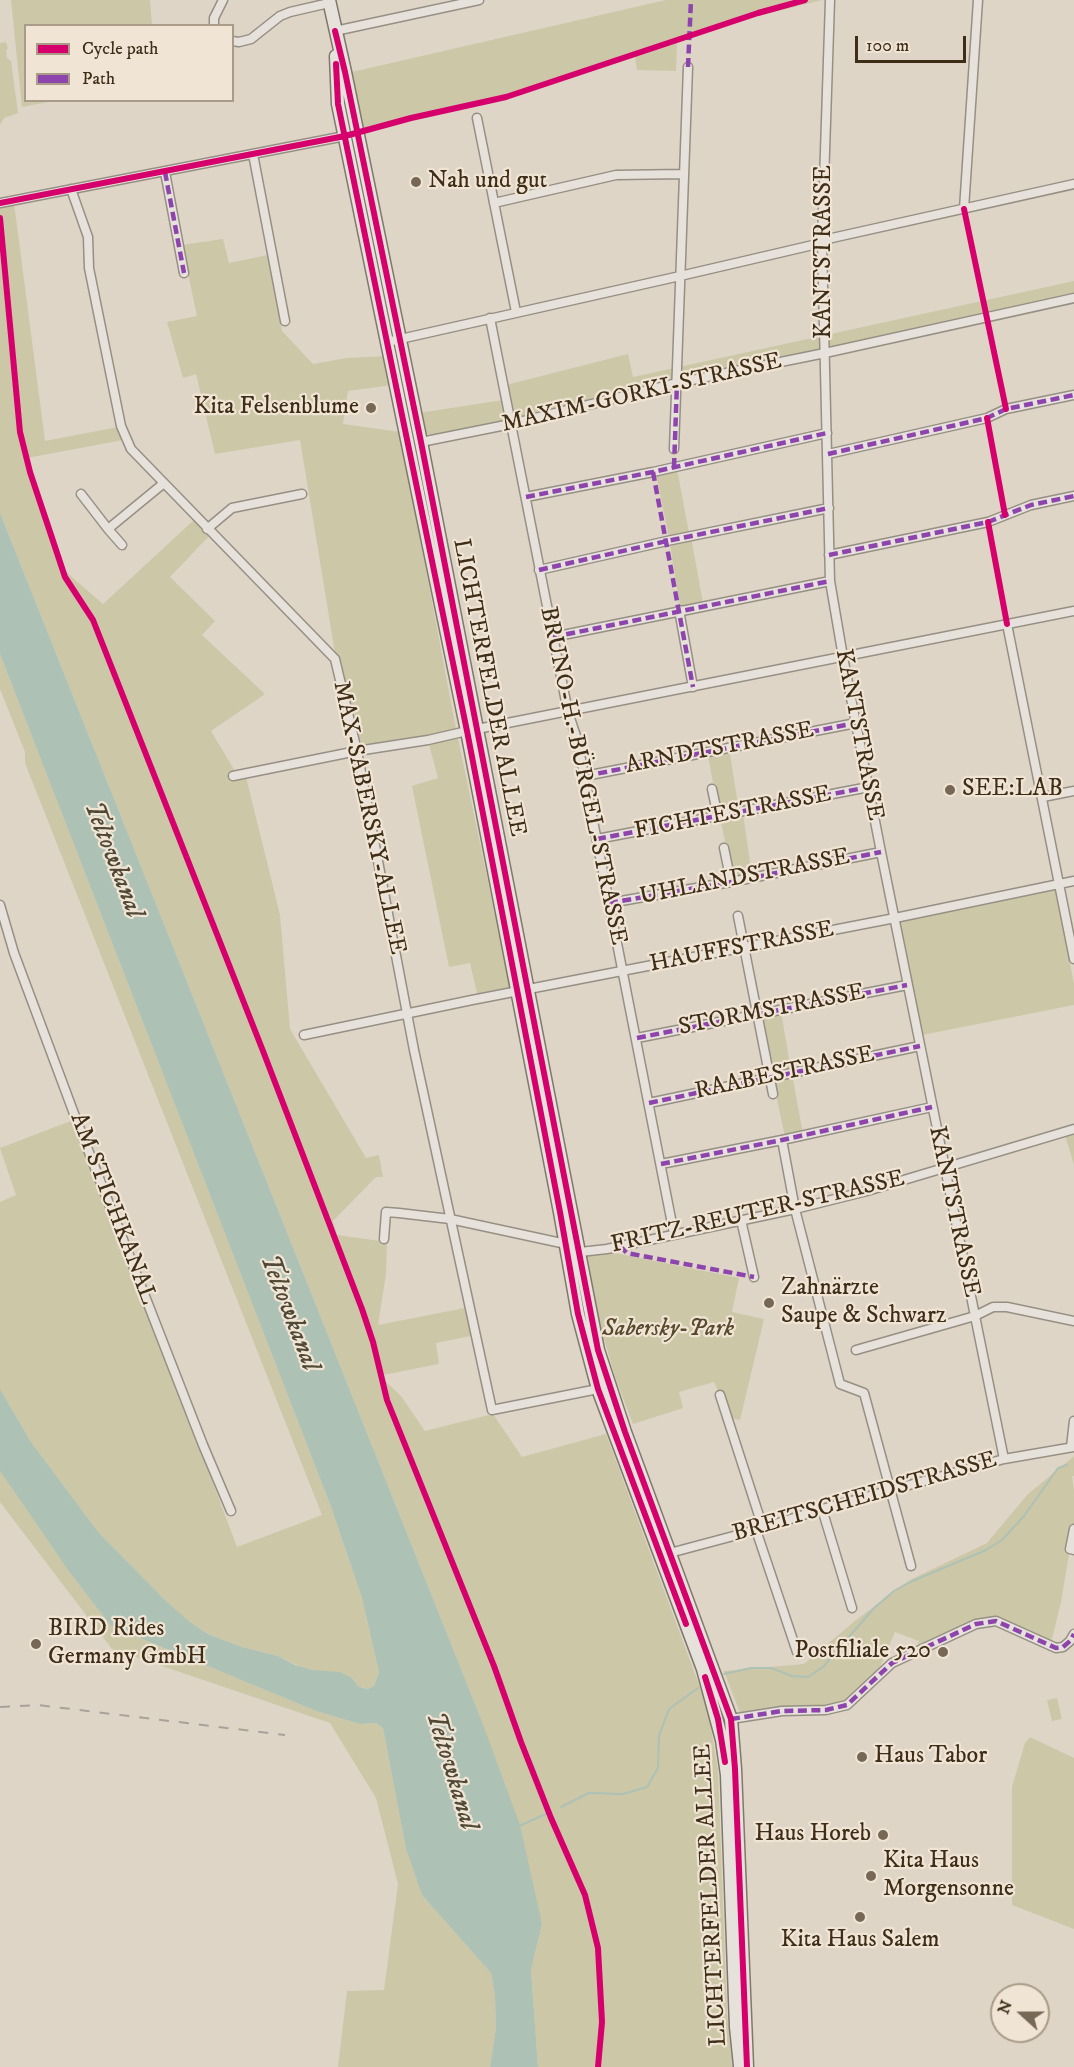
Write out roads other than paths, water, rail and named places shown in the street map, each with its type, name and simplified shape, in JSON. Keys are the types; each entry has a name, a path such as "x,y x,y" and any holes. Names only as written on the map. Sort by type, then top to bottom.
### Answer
{"main road":[{"path":"329,2 341,73"},
{"name":"LICHTERFELDER ALLEE","path":"341,73 358,132 393,340 421,442 472,730"},
{"name":"LICHTERFELDER ALLEE","path":"341,73 339,104 345,136 393,340 472,730 522,991 578,1314 665,1554 731,1719 747,2067"},
{"path":"345,136 358,132"},
{"name":"LICHTERFELDER ALLEE","path":"522,991 580,1252 603,1388"},
{"name":"LICHTERFELDER ALLEE","path":"665,1554 703,1669 722,1740 727,1775 736,2027 740,2067"}],"street":[{"path":"214,24 214,18 223,0"},
{"path":"335,31 479,0"},
{"name":"KANTSTRASSE","path":"830,0 822,242 830,581 907,985 1004,1459"},
{"path":"964,209 978,0"},
{"path":"234,41 251,39 280,16 329,2"},
{"path":"674,449 688,67"},
{"path":"477,117 516,312"},
{"path":"0,203 345,136"},
{"path":"253,154 285,321"},
{"path":"165,172 184,273"},
{"path":"494,203 616,175 684,174"},
{"path":"393,340 1074,184"},
{"name":"MAX-SABERSKY-ALLEE","path":"71,189 88,237 89,268 121,426 131,449 335,659 357,751 407,1014 492,1410 603,1388"},
{"name":"MAXIM-GORKI-STRASSE","path":"421,442 511,424 677,383 1074,298"},
{"name":"BRUNO-H.-BÜRGEL-STRASSE","path":"490,318 568,712 585,776 674,1234"},
{"path":"828,454 987,418 1006,409 1074,395"},
{"path":"526,497 827,434"},
{"path":"108,529 164,483"},
{"path":"81,494 122,545"},
{"path":"207,529 232,508 302,494"},
{"path":"829,555 988,522 1031,505 1074,496"},
{"path":"539,570 678,538 829,508"},
{"path":"553,637 830,581"},
{"path":"679,610 693,687"},
{"path":"233,776 357,751 428,740 1074,612"},
{"path":"1007,624 1074,958"},
{"name":"ARNDTSTRASSE","path":"585,776 856,723"},
{"name":"FICHTESTRASSE","path":"597,839 869,788"},
{"path":"712,789 718,817"},
{"path":"1043,797 1074,791"},
{"path":"724,848 731,882"},
{"name":"UHLANDSTRASSE","path":"609,903 731,882 881,852"},
{"name":"HAUFFSTRASSE","path":"303,1035 1074,881"},
{"name":"AM STICHKANAL","path":"0,905 14,953 76,1119 203,1445 231,1510"},
{"path":"738,916 773,1094"},
{"name":"STORMSTRASSE","path":"637,1038 907,985"},
{"name":"RAABESTRASSE","path":"649,1103 920,1046"},
{"path":"661,1164 932,1107"},
{"name":"FRITZ-REUTER-STRASSE","path":"580,1252 606,1249 795,1209 867,1191 1074,1129"},
{"path":"782,1140 795,1209 840,1384 864,1393 911,1566"},
{"path":"384,1239 386,1212 450,1219 566,1244 580,1252"},
{"path":"741,1220 754,1277"},
{"path":"856,1350 1002,1306 1074,1321"},
{"path":"720,1395 796,1652"},
{"path":"1072,1447 1074,1421"},
{"name":"BREITSCHEIDSTRASSE","path":"665,1554 1004,1459 1072,1447"},
{"path":"822,1509 852,1608"},
{"path":"1072,1550 1074,1529"},
{"name":"LICHTERFELDER ALLEE","path":"731,1719 782,1711 825,1710 847,1705 892,1663 976,1624 996,1621 1056,1648 1063,1647 1074,1634"}],"water":[{"name":"Teltowkanal","path":"0,513 479,1714 520,1825 542,1924 531,1970 538,2067 490,2067 496,2028 495,1996 491,1973 422,1895 406,1849 383,1728 376,1723 360,1724 316,1711 111,1626 70,1573 0,1471 0,1389 31,1442 99,1533 190,1622 208,1634 242,1647 278,1656 295,1665 312,1670 340,1672 352,1678 358,1686 363,1688 368,1689 374,1686 379,1672 362,1598 330,1504 0,654"}],"waterway":[{"path":"724,1674 751,1668 771,1668 792,1676 808,1677 823,1667 874,1608 894,1591 986,1550 1002,1540 1024,1516 1058,1468 1067,1465"},
{"path":"561,1807 589,1793 623,1794 647,1787 658,1768 659,1736 669,1709 698,1688"},
{"path":"519,1826 546,1814"}],"railway":[{"path":"0,1707 38,1705 285,1735"}],"place":[{"name":"Nah und gut","path":"416,182"},
{"name":"Kita Felsenblume","path":"371,408"},
{"name":"SEE:LAB","path":"950,790"},
{"name":"Zahnärzte Saupe & Schwarz","path":"769,1303"},
{"name":"BIRD Rides Germany GmbH","path":"36,1644"},
{"name":"Postfiliale 520","path":"943,1652"},
{"name":"Haus Tabor","path":"862,1757"},
{"name":"Haus Horeb","path":"883,1835"},
{"name":"Kita Haus Morgensonne","path":"871,1876"},
{"name":"Kita Haus Salem","path":"860,1917"}],"park label":[{"name":"Sabersky-Park","path":"668,1330"}]}
